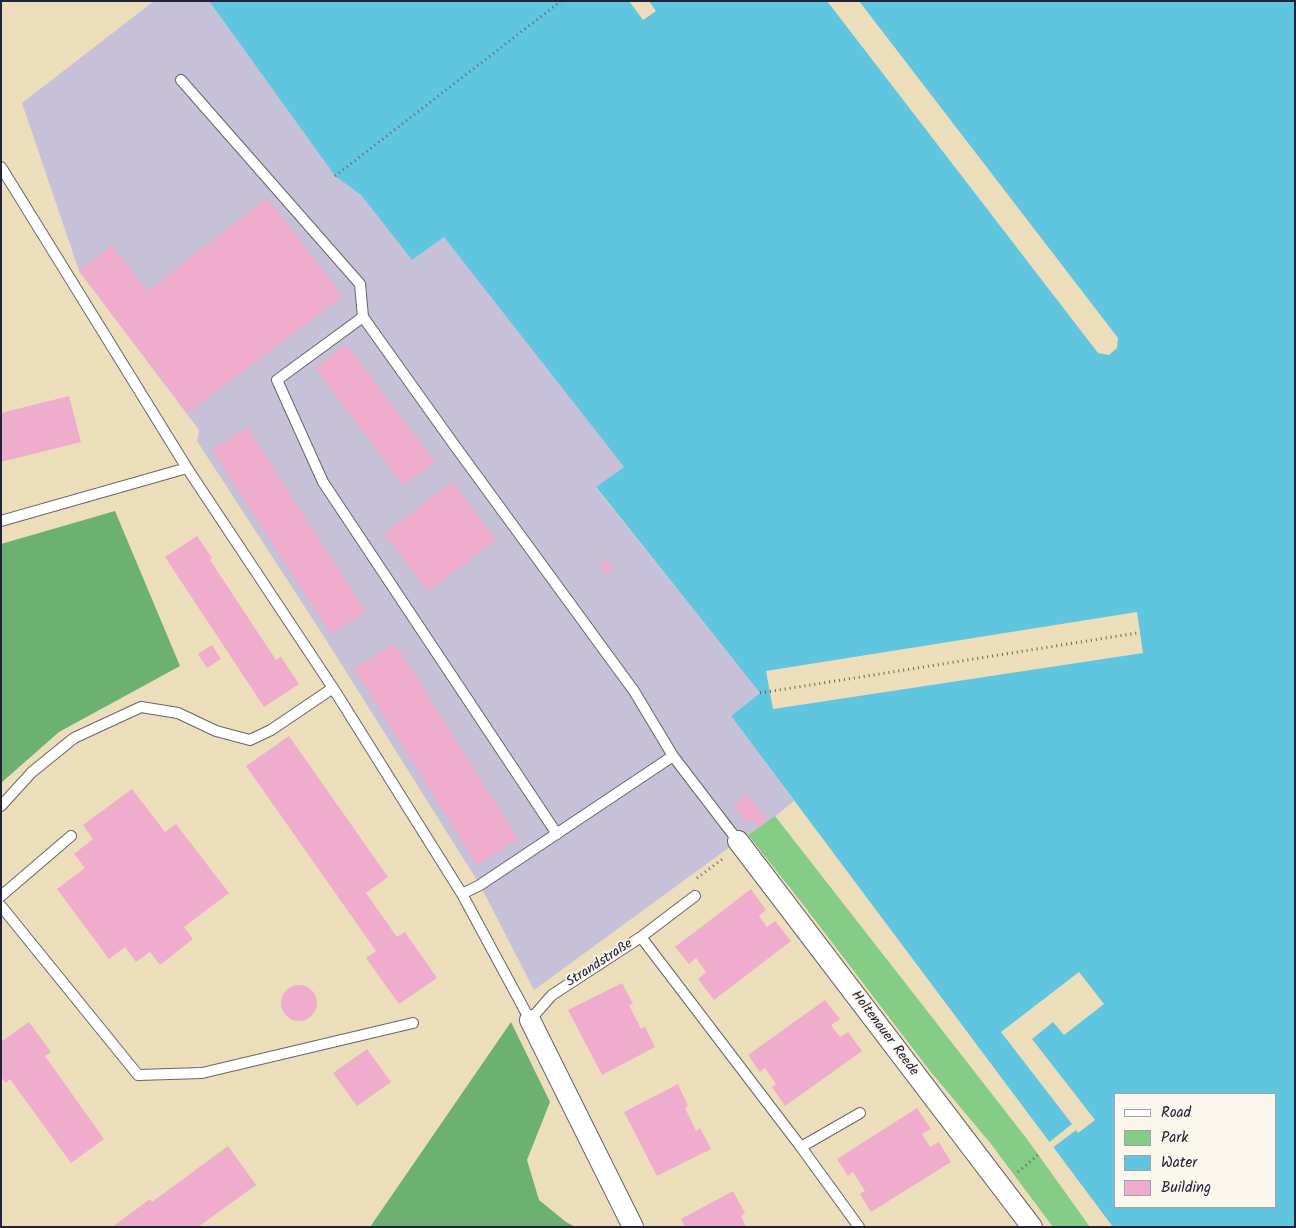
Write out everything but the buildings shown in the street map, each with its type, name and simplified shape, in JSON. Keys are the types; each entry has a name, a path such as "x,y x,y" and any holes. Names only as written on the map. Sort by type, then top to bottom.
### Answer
{"street":[{"name":"Holtenauer Reede","path":"738,841 1032,1227"},
{"path":"530,1020 633,1227"}],"lane":[{"path":"182,80 360,284 363,317 454,446 634,691 673,756 738,841"},
{"path":"1,167 187,468 333,688 462,894 530,1020"},
{"path":"363,317 277,380 323,482 557,834"},
{"path":"1,521 187,468"},
{"path":"1,806 32,772 74,738 141,707 178,713 216,731 250,740 271,730 333,688"},
{"path":"462,894 480,885 673,756"},
{"path":"1,896 71,836"},
{"path":"641,937 695,896"},
{"path":"1,906 138,1075 202,1072 413,1023"},
{"name":"Strandstraße","path":"530,1020 552,995 641,937 801,1147 859,1227"},
{"path":"801,1147 860,1112"}],"path":[{"path":"335,176 561,1"},
{"path":"760,693 1137,633"}],"shaded area":[{"path":"154,1 209,1 335,176 361,195 412,260 444,236 624,467 596,488 760,693 731,716 794,801 772,819 738,841 534,990 480,885 323,635 197,441 199,430 79,271 22,103"}],"green space":[{"path":"115,511 180,666 59,732 1,783 1,544"},
{"path":"775,816 1027,1139 1090,1227 1053,1227 991,1144 930,1071 748,835"},
{"path":"511,1022 550,1102 527,1160 539,1200 575,1227 370,1227"}],"water":[{"path":"209,1 1295,1 1295,1227 1113,1227 731,716 760,693 596,487 624,467 444,237 412,260 361,195 335,176"}],"pier":[{"path":"629,1 649,1 656,11 643,20"},
{"path":"827,1 859,1 1118,338 1117,348 1109,355 1098,353"},
{"path":"1137,612 1143,653 773,709 766,671"},
{"path":"1079,972 1104,1004 1064,1035 1053,1022 1032,1039 1095,1120 1078,1133 1076,1130 1051,1149 1047,1144 1072,1124 1001,1032"}]}
